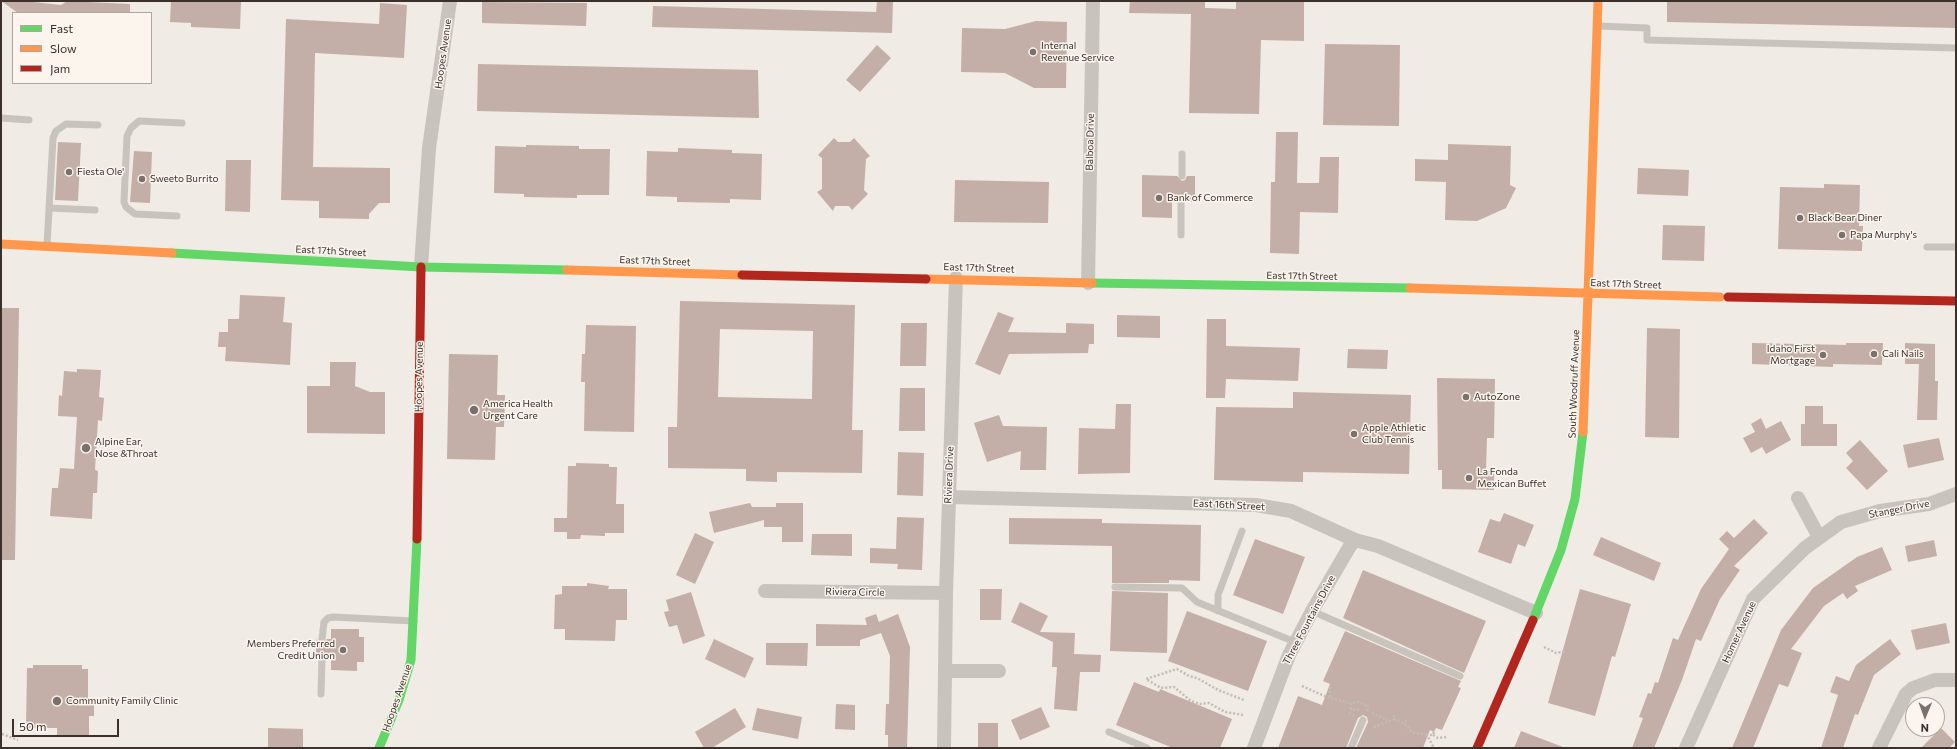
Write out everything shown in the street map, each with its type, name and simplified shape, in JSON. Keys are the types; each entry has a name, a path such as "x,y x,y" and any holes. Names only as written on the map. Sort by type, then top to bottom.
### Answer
{"main road":[{"name":"South Woodruff Avenue","path":"1477,748 1536,613 1560,550 1575,499 1582,448 1598,1"},
{"name":"East 17th Street","path":"1,244 421,267 956,278 1088,283 1425,288 1724,297 1956,300"},
{"name":"Hoopes Avenue","path":"379,748 399,700 411,660 417,537 421,267"}],"street":[{"name":"Hoopes Avenue","path":"421,267 429,148 450,1"},
{"name":"Balboa Drive","path":"1088,283 1093,1"},
{"name":"Riviera Drive","path":"944,748 946,593 956,278"},
{"name":"Stanger Drive","path":"1819,537 1841,522 1880,511 1929,504 1956,494"},
{"name":"East 16th Street","path":"949,497 1256,505 1292,511 1355,540 1378,546 1536,613"},
{"path":"1798,498 1819,537"},
{"name":"Homer Avenue","path":"1686,748 1753,599 1802,550 1819,537"},
{"name":"Three Fountains Drive","path":"1254,748 1270,702 1295,642 1350,546 1355,540"},
{"name":"Riviera Circle","path":"765,591 946,593"},
{"path":"946,671 999,671"},
{"path":"1879,748 1896,714 1913,688 1935,680 1956,680"}],"lane":[{"path":"1598,26 1647,28 1647,40 1956,48"},
{"path":"1,118 29,120"},
{"path":"177,216 135,214 126,207 124,202 127,136 131,128 139,121 182,123"},
{"path":"47,246 53,138 56,131 66,124 98,125"},
{"path":"1182,154 1182,176"},
{"path":"1181,202 1181,235"},
{"path":"49,208 95,210"},
{"path":"1927,247 1956,247"},
{"path":"1218,611 1218,595 1242,531"},
{"path":"1115,587 1182,588 1197,602 1295,642"},
{"path":"1312,611 1460,676"},
{"path":"322,639 324,622 328,618 333,617 414,621"},
{"path":"320,694 322,660"},
{"path":"1351,748 1363,720"},
{"path":"1109,732 1147,748"}],"path":[{"path":"1544,647 1556,653 1566,651"},
{"path":"1244,700 1218,690 1178,669 1146,679 1161,688 1174,687 1191,702 1200,704 1209,703 1225,712 1244,715"},
{"path":"1302,686 1330,698 1351,703 1358,702 1367,705 1366,711 1388,720"},
{"path":"1330,687 1330,698"},
{"path":"1351,703 1351,709"},
{"path":"1374,727 1394,717 1418,735 1433,735 1438,738 1447,737"},
{"path":"1405,724 1406,720"},
{"path":"2,734 18,740"},
{"path":"1427,735 1434,748"}],"building":[{"path":"1,1 25,1 61,5 67,1 130,4 130,12 17,12"},
{"path":"171,1 241,1 240,29 191,27 191,23 170,22"},
{"path":"877,1 893,1 892,33 652,27 653,6 876,12"},
{"path":"1130,1 1205,1 1205,8 1236,9 1236,1 1304,1 1304,41 1261,40 1259,114 1189,113 1191,14 1129,13"},
{"path":"1667,1 1956,1 1956,28 1667,22"},
{"path":"482,2 587,3 586,26 482,23"},
{"path":"380,3 407,5 404,58 315,53 313,167 390,168 390,203 379,203 369,214 369,219 319,218 319,201 281,200 286,19 379,24"},
{"path":"1036,21 1067,22 1066,88 1034,88 1005,73 961,72 962,28 1005,29"},
{"path":"1325,44 1400,45 1399,126 1323,125"},
{"path":"877,45 891,58 860,92 846,80"},
{"path":"478,64 758,70 759,118 477,111"},
{"path":"1276,132 1298,132 1297,183 1319,183 1320,157 1339,157 1338,213 1300,212 1299,254 1270,253 1271,182 1275,182"},
{"path":"834,138 838,142 850,142 854,138 870,156 866,159 864,190 868,194 852,210 849,206 835,206 833,211 817,192 822,189 822,158 818,155"},
{"path":"58,142 81,143 78,201 55,200"},
{"path":"1448,144 1511,146 1510,185 1516,188 1506,208 1477,221 1445,220 1446,182 1415,181 1415,159 1448,160"},
{"path":"526,145 579,146 579,149 610,149 609,195 577,195 577,198 524,197 524,194 494,193 495,146 526,147"},
{"path":"678,148 732,150 732,153 762,154 761,200 730,199 730,203 677,202 677,197 646,196 647,151 678,152"},
{"path":"134,151 152,152 150,203 130,202"},
{"path":"226,160 251,160 250,212 225,211"},
{"path":"1638,168 1689,170 1688,196 1637,194"},
{"path":"1142,175 1177,176 1182,181 1185,180 1187,176 1195,176 1195,202 1186,202 1184,198 1179,198 1176,202 1172,202 1172,218 1142,217"},
{"path":"955,180 1049,182 1048,223 954,222"},
{"path":"1824,184 1860,185 1859,226 1863,226 1862,251 1778,249 1780,187 1824,188"},
{"path":"1663,225 1705,226 1704,261 1662,260"},
{"path":"240,295 285,297 283,322 292,323 290,365 225,361 226,347 218,347 219,332 228,332 228,319 239,319"},
{"path":"680,301 855,305 852,430 863,430 862,473 777,472 777,482 746,481 746,469 668,468 668,427 677,427","holes":["720,329 813,331 812,399 718,397"]},
{"path":"1,308 19,308 15,560 1,560"},
{"path":"998,312 1014,318 1008,332 1066,333 1066,323 1094,324 1094,344 1089,344 1088,353 1009,354 1000,375 975,364"},
{"path":"1117,315 1160,316 1160,338 1117,337"},
{"path":"1207,319 1226,319 1226,346 1300,348 1298,381 1226,379 1225,398 1206,398"},
{"path":"901,323 927,323 926,366 900,366"},
{"path":"586,325 636,326 634,432 584,431 585,382 581,382 582,354 585,354"},
{"path":"1647,328 1680,329 1679,438 1645,437"},
{"path":"1752,343 1846,345 1846,343 1883,343 1882,365 1833,364 1833,367 1752,364"},
{"path":"1905,343 1935,344 1935,381 1938,381 1937,420 1917,420 1919,364 1905,364"},
{"path":"1348,349 1388,350 1387,369 1347,368"},
{"path":"449,354 498,355 497,395 505,395 504,427 496,427 495,460 447,459"},
{"path":"330,362 356,362 355,386 370,392 385,392 385,434 307,433 307,386 330,386"},
{"path":"77,369 101,370 99,397 104,398 102,421 98,420 95,470 98,471 97,493 93,493 92,519 50,516 52,488 58,488 60,468 74,469 77,417 58,416 59,395 62,396 64,371 77,372"},
{"path":"1437,378 1495,379 1494,438 1487,438 1486,470 1494,470 1494,490 1442,489 1442,470 1438,470"},
{"path":"900,388 925,388 925,431 899,431"},
{"path":"1293,392 1411,395 1409,474 1303,472 1303,482 1214,480 1216,407 1293,408"},
{"path":"1116,404 1131,404 1130,473 1078,474 1079,428 1115,429"},
{"path":"1805,406 1823,406 1823,424 1837,424 1837,446 1801,446 1801,424 1805,424"},
{"path":"999,415 1003,426 1047,427 1046,470 1020,470 1021,451 987,462 974,423"},
{"path":"1761,418 1766,429 1781,421 1791,440 1766,454 1762,447 1751,453 1743,438 1755,432 1751,424"},
{"path":"1939,438 1944,460 1908,468 1903,445"},
{"path":"1860,440 1888,471 1867,490 1846,468 1853,461 1846,453"},
{"path":"898,452 924,453 923,496 897,495"},
{"path":"576,463 609,464 609,467 617,467 616,504 624,504 624,533 605,533 605,536 581,535 580,539 567,539 567,532 554,532 554,518 567,518 568,466 576,466"},
{"path":"750,503 752,507 776,507 776,503 803,503 803,542 782,542 782,527 764,527 764,520 714,533 709,512"},
{"path":"1504,513 1534,525 1525,547 1518,544 1511,564 1478,552 1490,519 1500,522"},
{"path":"897,517 924,518 922,570 897,569 898,564 870,563 870,548 896,549"},
{"path":"1009,518 1102,519 1102,523 1201,525 1200,581 1169,580 1169,583 1112,583 1112,546 1009,544"},
{"path":"1754,519 1768,533 1734,566 1740,570 1720,599 1701,641 1696,639 1682,680 1654,748 1632,748 1643,718 1639,717 1648,693 1651,694 1655,682 1658,683 1673,638 1678,640 1701,589 1729,549 1719,539 1727,531 1734,538"},
{"path":"695,533 714,542 695,584 676,575"},
{"path":"812,534 852,534 852,556 811,555"},
{"path":"1601,537 1661,563 1654,581 1593,555"},
{"path":"1255,539 1305,557 1283,614 1233,595"},
{"path":"1934,540 1937,556 1908,562 1905,546"},
{"path":"1882,547 1892,570 1855,586 1858,591 1847,599 1843,593 1824,606 1791,649 1802,653 1788,687 1779,684 1753,748 1732,748 1781,630 1813,588 1857,557"},
{"path":"1363,570 1486,621 1464,673 1343,618"},
{"path":"587,583 609,586 608,589 627,589 627,620 616,620 615,641 565,640 565,629 554,629 555,595 562,594 562,586 587,586"},
{"path":"980,589 1002,589 1001,620 980,620"},
{"path":"1580,589 1631,604 1615,657 1612,656 1595,716 1548,703"},
{"path":"1112,591 1168,593 1167,653 1110,651"},
{"path":"691,592 705,636 683,644 677,625 669,627 664,612 669,611 666,600"},
{"path":"1020,602 1048,616 1040,632 1075,633 1074,654 1101,655 1100,672 1080,672 1077,711 1054,709 1057,667 1052,667 1053,642 1011,622"},
{"path":"1187,611 1267,641 1248,691 1168,661"},
{"path":"876,614 879,622 898,614 910,647 907,748 888,748 888,735 885,735 886,704 889,704 890,656 881,633 860,640 860,646 816,646 816,624 867,625 865,618"},
{"path":"1946,623 1950,643 1916,650 1911,630"},
{"path":"331,629 359,629 359,637 364,637 364,662 357,662 357,671 331,670 331,660 327,660 323,655 316,660 316,639 319,643 324,643 327,639 331,639"},
{"path":"1345,631 1461,681 1458,687 1461,688 1442,730 1436,728 1434,732 1430,730 1423,748 1356,748 1368,722 1367,717 1363,715 1358,718 1346,748 1278,748 1298,696 1322,705 1330,684 1323,681"},
{"path":"714,639 754,658 745,678 705,659"},
{"path":"1890,639 1901,654 1874,675 1858,715 1855,714 1843,748 1821,748 1838,695 1830,692 1836,676 1849,681 1856,665"},
{"path":"766,643 808,643 807,666 766,665"},
{"path":"33,665 82,665 82,669 88,669 88,702 94,702 94,716 89,716 89,737 57,736 57,728 26,728 27,668 33,668"},
{"path":"1134,682 1159,692 1160,689 1232,719 1220,748 1173,748 1116,725"},
{"path":"836,704 855,705 855,730 835,729"},
{"path":"1041,707 1050,727 1020,740 1011,720"},
{"path":"735,708 746,727 712,748 704,748 695,732"},
{"path":"757,708 802,717 798,739 752,730"},
{"path":"978,723 998,723 998,748 978,748"},
{"path":"268,728 303,729 303,748 268,748"},
{"path":"1521,731 1563,747 1563,748 1514,748"},
{"path":"1945,732 1955,742 1949,748 1921,748 1932,737 1945,737"}],"traffic: fast":[{"path":"172,253 421,267 567,270"},
{"path":"1092,283 1410,288"},
{"path":"1533,620 1561,550 1575,499 1583,432"},
{"path":"379,748 399,700 411,660 417,539"}],"traffic: slow":[{"path":"1588,294 1598,1"},
{"path":"1,244 172,253"},
{"path":"567,270 742,275"},
{"path":"926,279 1092,283"},
{"path":"1410,288 1720,297"},
{"path":"1583,432 1588,294"}],"traffic: jam":[{"path":"417,539 421,267"},
{"path":"742,275 926,279"},
{"path":"1728,297 1956,301"},
{"path":"1477,748 1533,620"}],"place":[{"name":"Internal Revenue Service","path":"1033,52"},
{"name":"Fiesta Ole'","path":"69,172"},
{"name":"Sweeto Burrito","path":"142,179"},
{"name":"Bank of Commerce","path":"1159,198"},
{"name":"Black Bear Diner","path":"1800,218"},
{"name":"Papa Murphy's","path":"1842,235"},
{"name":"Cali Nails","path":"1874,354"},
{"name":"Idaho First Mortgage","path":"1823,355"},
{"name":"AutoZone","path":"1466,397"},
{"name":"America Health Urgent Care","path":"474,410"},
{"name":"Apple Athletic Club Tennis","path":"1354,434"},
{"name":"Alpine Ear, Nose &Throat","path":"86,448"},
{"name":"La Fonda Mexican Buffet","path":"1469,478"},
{"name":"Members Preferred Credit Union","path":"343,650"},
{"name":"Community Family Clinic","path":"57,701"}]}
